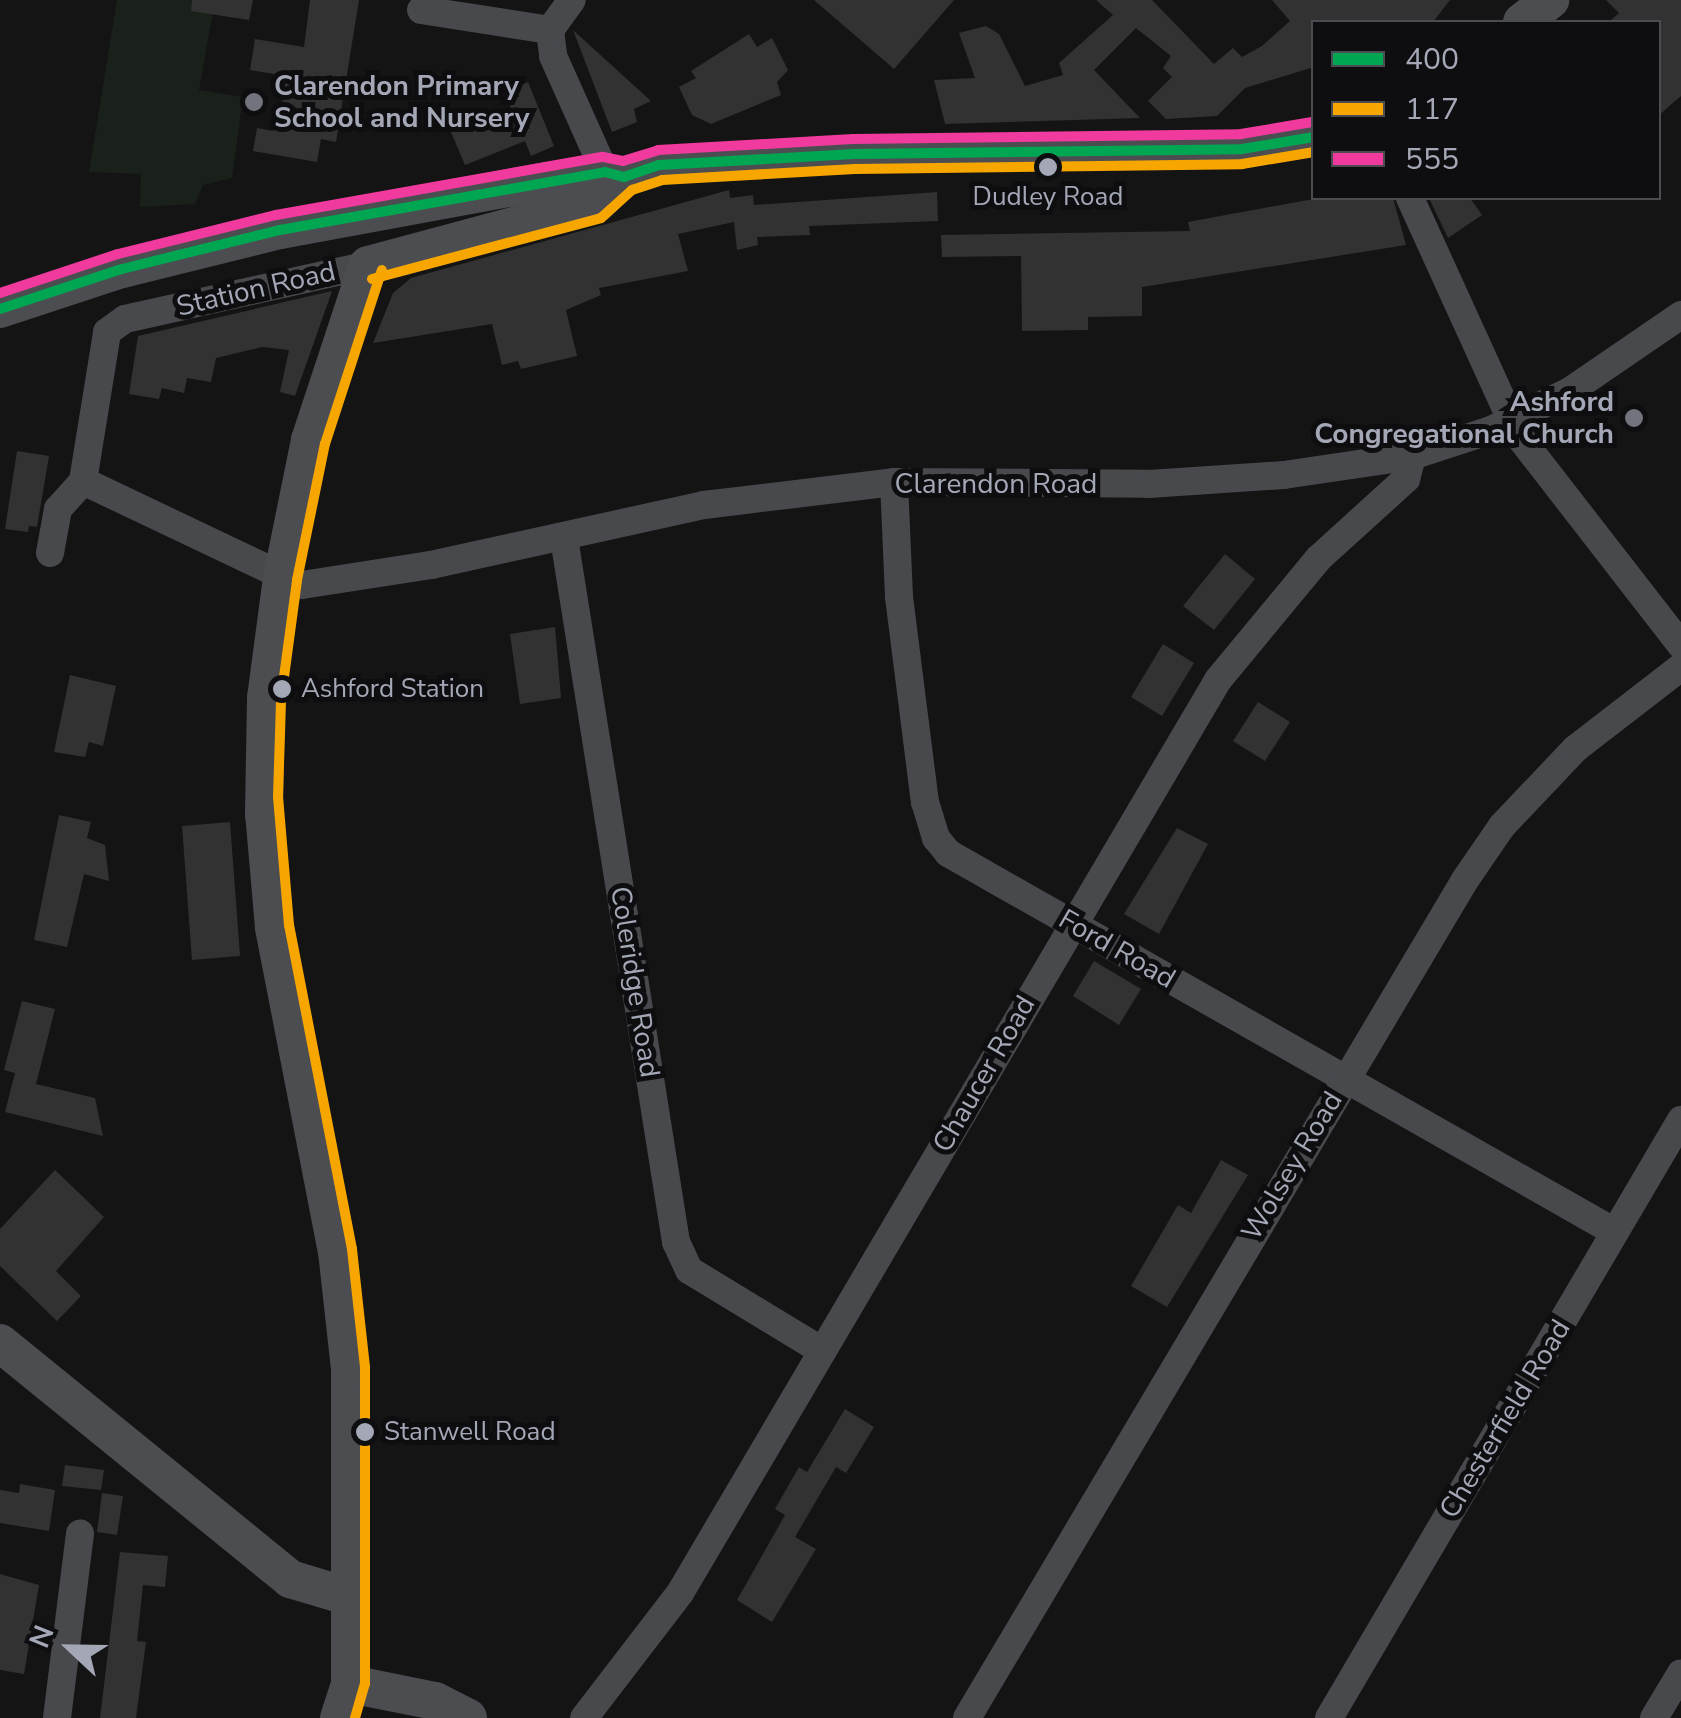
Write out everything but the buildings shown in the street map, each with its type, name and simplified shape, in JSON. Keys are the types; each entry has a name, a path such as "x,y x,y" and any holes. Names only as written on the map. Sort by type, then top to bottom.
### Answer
{"street":[{"path":"572,0 550,30 553,56 615,175"},
{"path":"1525,20 1550,0"},
{"path":"422,10 550,30"},
{"path":"0,309 280,230 659,165 752,158 1242,150 1311,137"},
{"name":"Station Road","path":"50,553 58,509 83,482 100,351 116,326 596,204 615,175"},
{"path":"1411,200 1511,420 1681,644"},
{"path":"368,264 310,440 282,578 266,698 264,813 274,927 337,1252 350,1369 355,1448 345,1701 435,1700 468,1718"},
{"name":"Clarendon Road","path":"282,578 320,582 564,538 704,505 894,482 1149,484 1284,475 1412,456 1511,420 1570,391 1681,314"},
{"name":"Chaucer Road","path":"584,1718 680,1594 1218,680 1318,558 1406,479 1412,456"},
{"path":"83,482 282,578"},
{"name":"Ford Road","path":"894,482 900,597 936,838 948,853 1616,1232"},
{"name":"Coleridge Road","path":"564,538 676,1242 689,1270 822,1351"},
{"name":"Wolsey Road","path":"967,1718 1344,1078 1502,826 1576,749 1681,668"},
{"name":"Chesterfield Road","path":"1328,1718 1681,1120"},
{"path":"0,1343 290,1579 347,1596"},
{"path":"57,1718 71,1550"},
{"path":"1654,1718 1681,1673"}],"shaded area":[{"path":"117,0 215,0 199,90 243,97 232,178 203,185 195,204 140,207 141,174 89,172"}],"transit line":[{"name":"555","path":"0,293 118,254 276,215 603,157 623,161 658,150 853,139 1241,134 1311,122"},
{"name":"400","path":"0,309 122,269 280,230 605,172 624,177 659,165 854,154 1242,149 1311,138"},
{"name":"117","path":"372,279 601,218 632,190 662,180 855,169 1242,164 1311,152"},
{"name":"117","path":"355,1718 365,1684 365,1367 352,1249 289,925 278,797 281,699 297,580 325,444 382,270"}],"place":[{"name":"Clarendon Primary School and Nursery","path":"254,102"},
{"name":"Dudley Road","path":"1048,167"},
{"name":"Ashford Congregational Church","path":"1634,418"},
{"name":"Ashford Station","path":"282,689"},
{"name":"Stanwell Road","path":"365,1432"}]}
